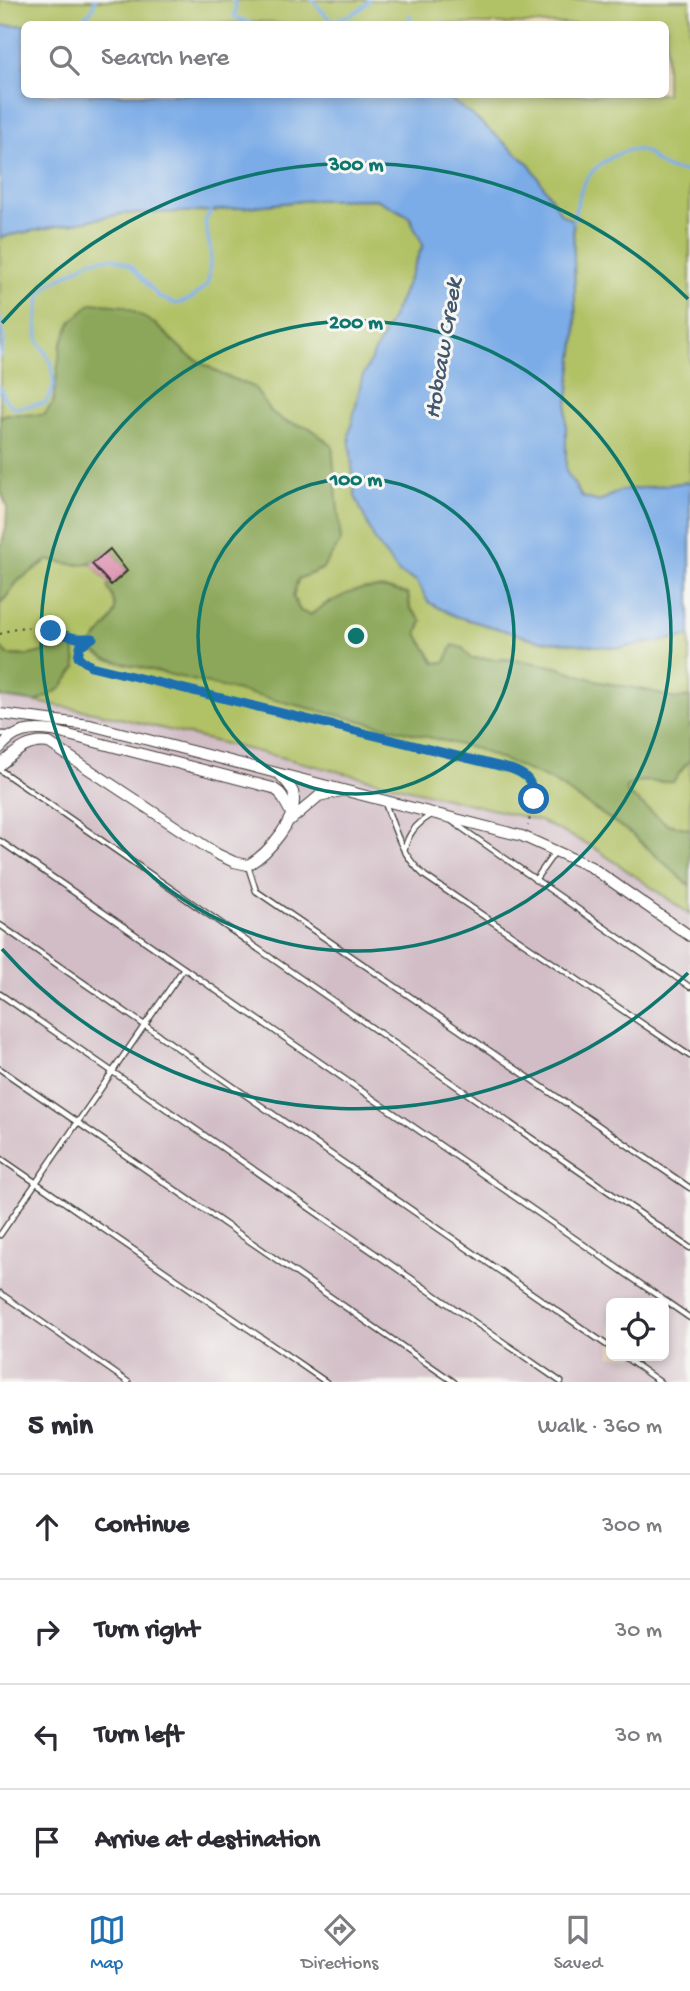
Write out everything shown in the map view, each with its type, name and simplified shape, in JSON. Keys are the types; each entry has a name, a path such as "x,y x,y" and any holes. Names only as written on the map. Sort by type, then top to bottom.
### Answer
{"street":[{"path":"0,713 90,724 525,838 592,867 690,936"},
{"path":"0,748 8,738 16,734 35,729 53,731 273,788 280,793 292,815"},
{"path":"0,767 17,750 36,741 49,743 217,854 234,863 248,865 265,854 292,815 293,793 278,773"},
{"path":"283,828 319,796 345,790"}],"lane":[{"path":"0,734 16,734"},
{"path":"0,767 690,1248"},
{"path":"383,800 404,852 425,876 690,1056"},
{"path":"404,852 407,838 416,825 433,814"},
{"path":"447,817 690,986"},
{"path":"0,841 690,1318"},
{"path":"535,880 556,850"},
{"path":"248,865 256,891 690,1188"},
{"path":"0,925 606,1345"},
{"path":"0,1236 184,968"},
{"path":"0,994 561,1382"},
{"path":"0,1069 454,1382"},
{"path":"0,1158 326,1382"},
{"path":"0,1293 128,1382"},
{"path":"629,1361 660,1382"}],"path":[{"path":"0,634 15,628 51,631 76,638 93,638 80,646 78,657 91,666 524,774 533,782 534,799 525,838"}],"shaded area":[{"path":"0,697 99,713 540,821 593,847 690,914 690,1382 0,1382"}],"green space":[{"path":"0,0 690,0 690,482 620,491 599,502 582,497 566,472 566,413 576,335 573,221 561,214 530,165 448,98 669,98 669,21 106,20 21,21 21,26 0,26"},
{"path":"376,199 409,216 423,244 398,305 399,573 417,581 428,602 455,616 537,640 619,648 690,636 690,697 675,699 650,691 600,682 556,667 517,660 470,658 453,645 445,662 435,663 417,634 422,621 410,608 408,594 330,601 310,615 300,611 293,597 298,579 322,569 335,492 332,446 310,428 286,422 270,411 254,387 223,375 188,355 155,324 58,378 53,403 44,416 6,414 0,417 0,237 122,214 211,211 311,200"},
{"path":"92,303 124,306 155,324 188,355 223,375 254,387 270,411 286,422 310,428 332,446 341,541 322,569 298,579 293,597 300,611 310,615 334,600 368,588 393,590 408,594 410,608 422,621 417,634 435,663 445,662 453,645 463,648 470,658 517,660 556,667 600,682 650,691 674,699 690,697 690,759 673,782 641,781 626,787 627,793 667,824 690,829 690,886 632,834 551,780 477,749 106,659 93,651 91,645 109,624 115,611 115,604 107,587 127,571 110,550 93,561 81,564 48,560 18,581 0,605 0,549 6,527 7,507 0,490 0,417 6,414 44,415 53,403 61,344 71,322"},
{"path":"48,560 92,564 111,585 108,588 116,600 116,612 477,749 551,780 632,834 690,886 690,914 593,847 540,821 99,713 36,702 60,689 76,668 74,645 36,654 8,655 0,647 0,605 18,581"},
{"path":"74,644 76,668 60,689 36,702 0,697 0,647 8,655 26,656"},
{"path":"690,759 690,829 667,824 627,793 626,787 641,781 673,782"}],"water":[{"name":"Hobcaw Creek","path":"21,25 21,98 448,98 530,165 561,214 573,221 576,335 566,413 566,471 582,497 599,502 619,491 690,482 690,636 619,648 537,640 455,616 428,602 417,581 399,573 375,541 355,496 349,435 362,378 398,305 423,245 409,216 376,199 311,200 211,211 122,214 0,237 0,26"}],"building":[{"path":"110,549 127,571 111,585 92,564"}],"waterway":[{"path":"80,21 92,10 95,0"},
{"path":"232,0 236,5 234,16 245,21"},
{"path":"312,0 331,21"},
{"path":"331,21 357,11 369,0"},
{"path":"410,15 410,21"},
{"path":"573,221 586,180 599,165 620,153 640,150 667,168 690,172"},
{"path":"0,387 4,398 14,408 46,403 54,386 52,364 38,340 40,296 49,285 92,260 113,258 130,265 159,297 176,304 191,299 208,284 211,254 205,221 211,211"},
{"path":"0,319 4,342 0,356"}],"route":[{"path":"51,631 76,638 93,638 80,646 78,657 91,666 511,769 524,774 533,782 534,799"}]}
